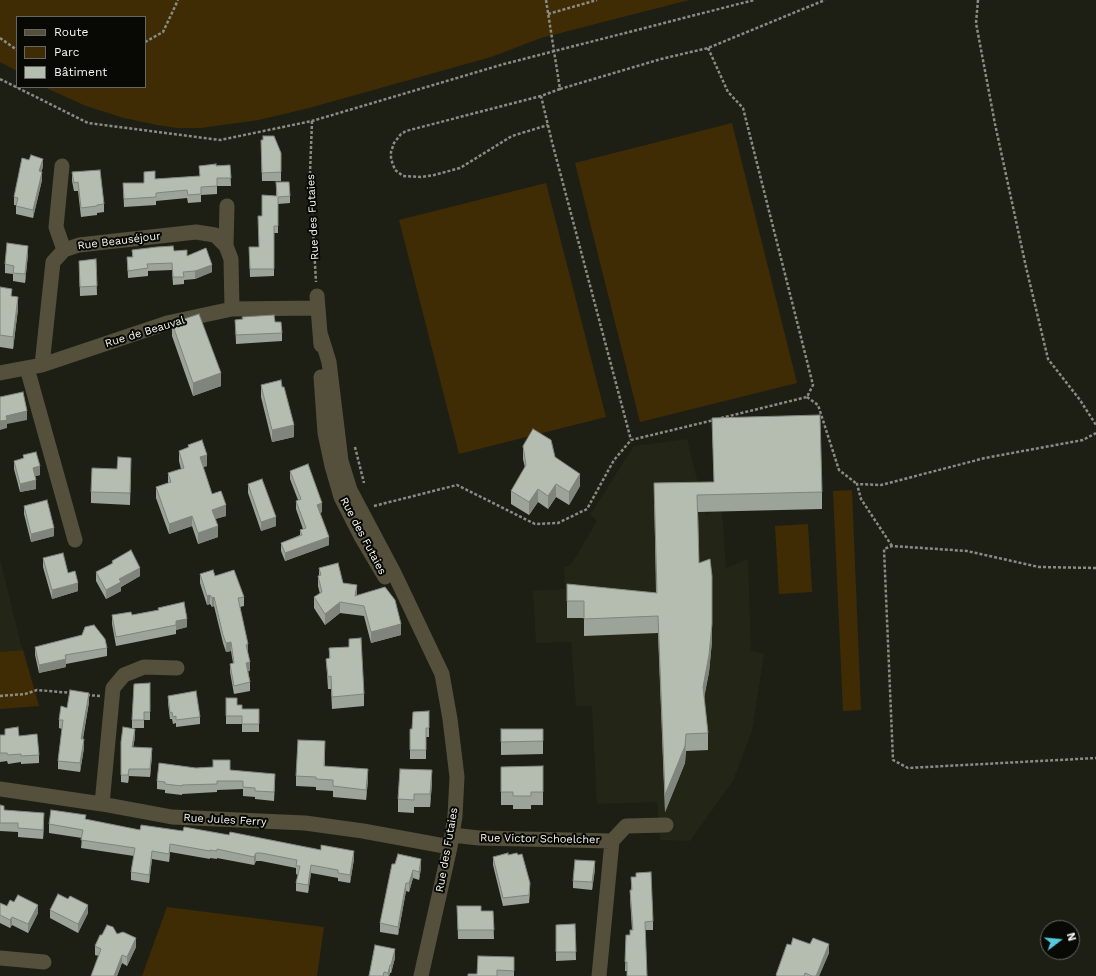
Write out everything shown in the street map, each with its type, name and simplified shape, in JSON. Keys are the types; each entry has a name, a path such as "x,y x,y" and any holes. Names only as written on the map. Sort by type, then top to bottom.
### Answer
{"street":[{"path":"62,166 56,227 64,250"},
{"path":"227,206 226,246 232,259 232,309"},
{"name":"Rue Beauséjour","path":"42,365 53,262 64,250 79,245 196,232 215,235 226,246"},
{"name":"Rue de Beauval","path":"0,374 42,365 167,323 232,309 317,302"},
{"name":"Rue des Futaies","path":"317,302 321,336 321,366 325,433 332,466 341,497 362,538 421,631"},
{"name":"Rue des Futaies","path":"321,336 330,362 341,461 350,490 394,573 442,674 450,720 457,777 455,816 451,841 421,976"},
{"path":"27,368 75,540"},
{"path":"102,804 113,688 124,675 144,667 177,668"},
{"name":"Rue Jules Ferry","path":"0,789 102,804 172,817 305,823 451,841"},
{"path":"612,841 626,826 666,826"},
{"name":"Rue Victor Schoelcher","path":"451,841 479,838 612,841 599,976"},
{"path":"0,958 44,962"}],"path":[{"path":"146,41 163,32 178,0"},
{"path":"546,0 560,89"},
{"path":"548,14 597,0"},
{"path":"18,88 88,123 220,140 312,121 504,64 754,0"},
{"path":"548,126 512,136 460,168 434,175 421,177 403,176 395,170 391,159 391,152 394,142 406,131 541,96 661,59 708,48 825,0"},
{"path":"978,0 976,23 995,124 1026,267 1048,359 1080,400 1096,426"},
{"path":"0,38 16,49"},
{"path":"708,48 728,92 743,108 812,385 807,397"},
{"path":"0,79 16,87"},
{"path":"541,96 631,440"},
{"name":"Rue des Futaies","path":"312,121 310,174 317,302"},
{"path":"360,509 457,485 535,524 558,523 587,509 614,460 631,440 807,397 818,405 839,470 857,484 881,485 985,458 1083,440 1096,433"},
{"path":"857,484 861,499 892,546"},
{"path":"1096,568 1039,567 967,551 892,546 884,549 893,760 908,768 1096,758"},
{"path":"0,696 25,694 37,690 74,694"},
{"path":"82,694 112,697"}],"shaded area":[{"path":"687,439 706,516 714,511 722,511 726,568 748,559 751,651 764,654 752,731 733,781 690,841 660,840 657,802 597,804 592,706 576,706 571,642 536,643 533,591 565,589 564,567 571,565 597,521 590,515 634,446"},
{"path":"0,559 21,645 23,650 0,652"}],"green space":[{"path":"0,0 689,0 541,38 491,57 309,108 259,120 200,128 177,128 124,118 86,106 46,88 146,88 146,16 16,16 16,70 0,62"},
{"path":"732,123 797,383 640,422 575,163"},
{"path":"546,183 606,417 459,454 399,220"},
{"path":"852,490 861,710 843,711 833,491"},
{"path":"808,524 812,592 779,594 775,526"},
{"path":"23,650 39,706 0,709 0,652"},
{"path":"167,907 324,927 317,976 142,976"}],"building":[{"path":"263,136 274,136 281,153 281,172 262,173 261,140 263,140"},
{"path":"31,155 43,159 39,171 42,172 33,210 16,206 18,198 14,197 22,158 29,160"},
{"path":"216,164 216,166 230,165 231,178 217,178 217,186 201,187 201,194 188,195 187,190 156,193 156,197 124,199 123,183 144,183 144,172 155,171 155,179 200,176 199,166"},
{"path":"100,170 104,204 81,208 78,182 74,183 72,172"},
{"path":"276,182 289,182 290,196 278,197 278,226 274,226 274,269 250,269 249,247 259,247 258,216 262,216 262,195 277,196"},
{"path":"7,243 28,246 25,274 13,273 14,266 5,264"},
{"path":"173,246 174,251 187,250 187,256 206,248 212,265 195,271 183,272 184,277 173,277 172,263 147,264 148,268 128,271 127,257 133,257 132,250"},
{"path":"96,259 97,286 80,287 79,261"},
{"path":"0,287 12,289 11,296 18,297 13,337 0,335"},
{"path":"199,314 221,373 193,383 172,323"},
{"path":"274,315 275,322 281,322 282,333 236,335 235,320 243,319 242,317"},
{"path":"281,380 294,425 272,430 261,385"},
{"path":"23,392 27,411 6,416 7,420 0,421 0,397"},
{"path":"820,415 822,492 697,495 699,563 710,559 712,576 712,624 709,655 703,687 708,733 686,734 685,746 665,795 658,616 584,619 584,601 567,601 567,584 657,593 654,483 714,482 712,418"},
{"path":"533,429 551,440 555,457 580,474 569,492 556,484 548,496 538,489 529,502 511,491 526,465 523,446"},
{"path":"202,440 207,455 200,457 212,494 221,491 226,505 212,510 218,526 198,533 192,516 169,524 156,487 171,482 168,473 184,468 179,451 189,447 188,445"},
{"path":"36,452 40,466 33,468 36,480 20,484 14,461 24,458 23,455"},
{"path":"118,457 131,458 130,493 91,492 92,468 117,469"},
{"path":"308,464 322,503 317,505 329,537 285,553 281,543 302,535 300,530 306,528 296,501 301,499 290,471"},
{"path":"262,479 276,517 261,522 248,484"},
{"path":"47,500 54,528 31,534 24,506"},
{"path":"131,550 140,568 119,579 121,582 106,590 96,572 113,563 112,561"},
{"path":"63,553 68,573 75,571 78,583 52,590 43,558"},
{"path":"338,563 343,583 357,585 355,596 385,587 395,600 401,624 371,632 364,606 340,602 325,614 314,597 322,592 318,576 321,575 319,568"},
{"path":"213,570 215,576 234,570 244,597 238,598 248,644 246,645 250,662 246,663 250,682 234,686 230,664 234,663 231,642 226,643 214,597 212,598 210,595 207,596 200,574"},
{"path":"184,602 187,619 176,621 176,625 116,637 112,615 131,612 132,615 159,610 158,608"},
{"path":"94,625 105,639 107,648 65,655 66,659 39,665 35,647 82,635 85,627"},
{"path":"361,638 364,694 332,697 331,676 328,677 326,659 330,658 329,648 349,647 349,639"},
{"path":"150,683 150,712 144,712 144,720 132,720 134,684"},
{"path":"70,690 89,693 81,739 84,739 80,763 58,761 63,720 59,720 61,706 67,708"},
{"path":"196,691 200,717 176,720 176,716 173,717 172,712 170,713 168,696"},
{"path":"226,698 237,698 237,705 242,705 242,709 259,709 259,724 242,724 242,716 226,716"},
{"path":"429,711 429,728 426,728 426,750 410,750 410,729 412,729 413,712"},
{"path":"18,727 19,736 37,734 39,755 21,756 21,754 8,755 7,753 0,753 0,735 5,735 5,729"},
{"path":"123,727 135,729 132,747 152,748 150,769 129,769 128,775 121,775 121,742"},
{"path":"501,729 543,729 543,741 501,742"},
{"path":"298,740 325,741 324,766 368,769 366,790 333,786 333,780 296,776"},
{"path":"213,760 230,760 230,770 275,774 274,792 255,791 255,788 243,787 243,781 217,781 217,784 182,786 165,784 165,782 157,781 159,763 196,768 213,767"},
{"path":"543,766 543,792 531,792 531,796 513,796 513,792 501,792 501,767"},
{"path":"400,769 432,770 430,794 414,794 414,800 398,799"},
{"path":"0,805 4,806 4,810 44,813 43,830 18,828 18,823 0,823"},
{"path":"51,810 86,815 85,819 140,830 141,825 183,831 184,827 229,835 230,832 321,850 321,845 354,851 350,875 338,873 338,870 311,865 308,885 296,883 300,866 296,866 297,860 261,853 256,853 254,857 217,849 217,851 210,851 170,844 169,854 152,851 149,875 131,872 135,848 81,840 83,830 49,824"},
{"path":"508,853 508,855 517,853 518,855 522,854 530,883 529,895 503,898 493,857"},
{"path":"398,854 421,859 419,872 413,870 409,883 406,883 398,927 380,923 392,864 395,864"},
{"path":"575,860 595,861 592,882 573,881"},
{"path":"651,872 653,921 645,922 647,976 627,976 627,962 625,962 626,935 630,935 630,930 633,930 630,890 632,890 631,877 636,877 636,873"},
{"path":"58,894 68,899 70,896 88,905 78,924 50,910"},
{"path":"18,895 38,905 28,924 12,917 10,920 0,915 0,903 7,906 10,900 14,902"},
{"path":"457,906 481,906 481,911 493,911 494,930 458,930"},
{"path":"575,924 576,952 556,952 556,925"},
{"path":"107,925 113,927 117,934 123,932 136,938 127,957 122,955 114,976 91,976 101,949 95,946"},
{"path":"793,938 810,944 813,938 829,944 816,976 805,973 804,976 776,975 787,944 791,945"},
{"path":"375,945 395,949 388,973 384,972 383,976 369,976"},
{"path":"478,956 514,957 514,971 497,970 497,976 468,976 468,974 477,974"}]}
